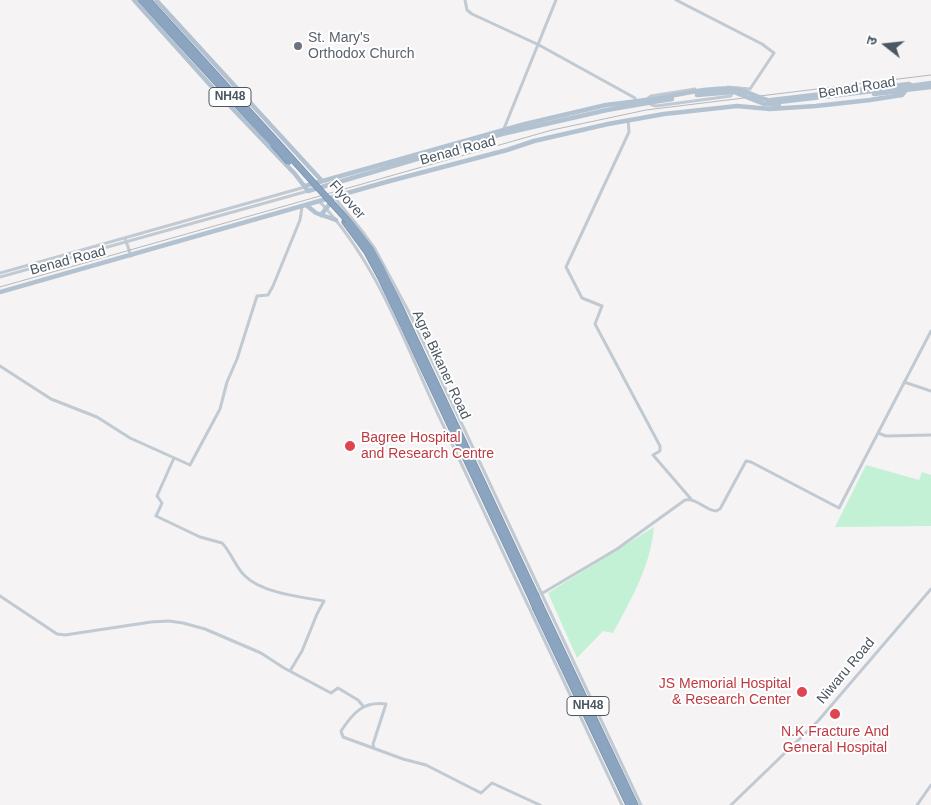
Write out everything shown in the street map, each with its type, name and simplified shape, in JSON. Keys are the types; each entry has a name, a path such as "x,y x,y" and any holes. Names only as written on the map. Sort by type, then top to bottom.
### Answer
{"highway":[{"name":"NH48","path":"141,0 183,41"},
{"name":"NH48","path":"148,0 183,41"},
{"name":"Flyover","path":"183,41 275,142 351,230 372,260 387,285 536,595"},
{"name":"NH48","path":"536,595 539,608 629,805"},
{"name":"NH48","path":"539,608 635,805"}],"main road":[{"path":"134,0 207,82 247,122 307,189"},
{"path":"156,0 326,185"},
{"name":"Benad Road","path":"0,292 534,141 664,114 737,106 770,109 816,106 902,95 907,88 931,83"},
{"path":"503,132 650,101 726,92 743,94 769,105 779,105 907,88 909,84 776,99 737,106"},
{"name":"Benad Road","path":"907,88 931,87"},
{"path":"307,189 503,132 606,105 650,101"},
{"path":"307,189 322,181 475,140"},
{"path":"321,215 334,198"},
{"path":"304,206 336,220"}],"street":[{"path":"503,132 556,0"},
{"path":"676,0 762,44 774,53 750,89 734,86 676,92 651,96 650,101 656,106 731,96 734,86"},
{"path":"466,1 467,10 472,14 539,45 635,98 635,101"},
{"path":"628,120 629,132 566,267 582,298 602,306 596,324 660,446 660,451 653,455 692,499 711,510 716,511 720,509 746,461 748,461 839,508 931,331"},
{"path":"0,275 125,238 307,189"},
{"path":"0,275 126,242 307,189"},
{"path":"334,198 375,249 410,316 536,595 641,805"},
{"path":"320,202 363,256 373,274 622,805"},
{"path":"0,366 16,374 46,397 97,417 130,438 190,465 195,459 220,409 258,296 268,295 300,220 304,206"},
{"path":"125,238 131,256"},
{"path":"904,382 931,391"},
{"path":"878,433 886,436 931,435"},
{"path":"174,458 157,496 162,503 156,516 200,537 222,543 244,575 272,592 324,601 302,651 290,671"},
{"path":"528,607 536,595 616,549 685,500 692,499"},
{"name":"Niwaru Road","path":"731,805 822,718 931,589"},
{"path":"0,596 57,634 65,635 156,622 183,623 221,635 261,653 331,693 338,688 358,700 363,706"},
{"path":"374,748 373,744 386,704 371,703 363,706 354,713 341,730 341,734 374,748 426,765 482,793 492,782 540,805"},
{"path":"917,805 931,785"}],"green space":[{"path":"866,465 919,480 922,472 931,475 931,526 835,527"},
{"path":"654,527 649,555 644,569 613,633 603,631 577,658 548,593"}],"railway":[{"path":"0,287 552,130 646,110 931,75"}],"place":[{"name":"St. Mary's Orthodox Church","path":"298,46"},
{"name":"Bagree Hospital and Research Centre","path":"350,446"},
{"name":"JS Memorial Hospital & Research Center","path":"802,692"},
{"name":"N.K Fracture And General Hospital","path":"835,714"}]}
